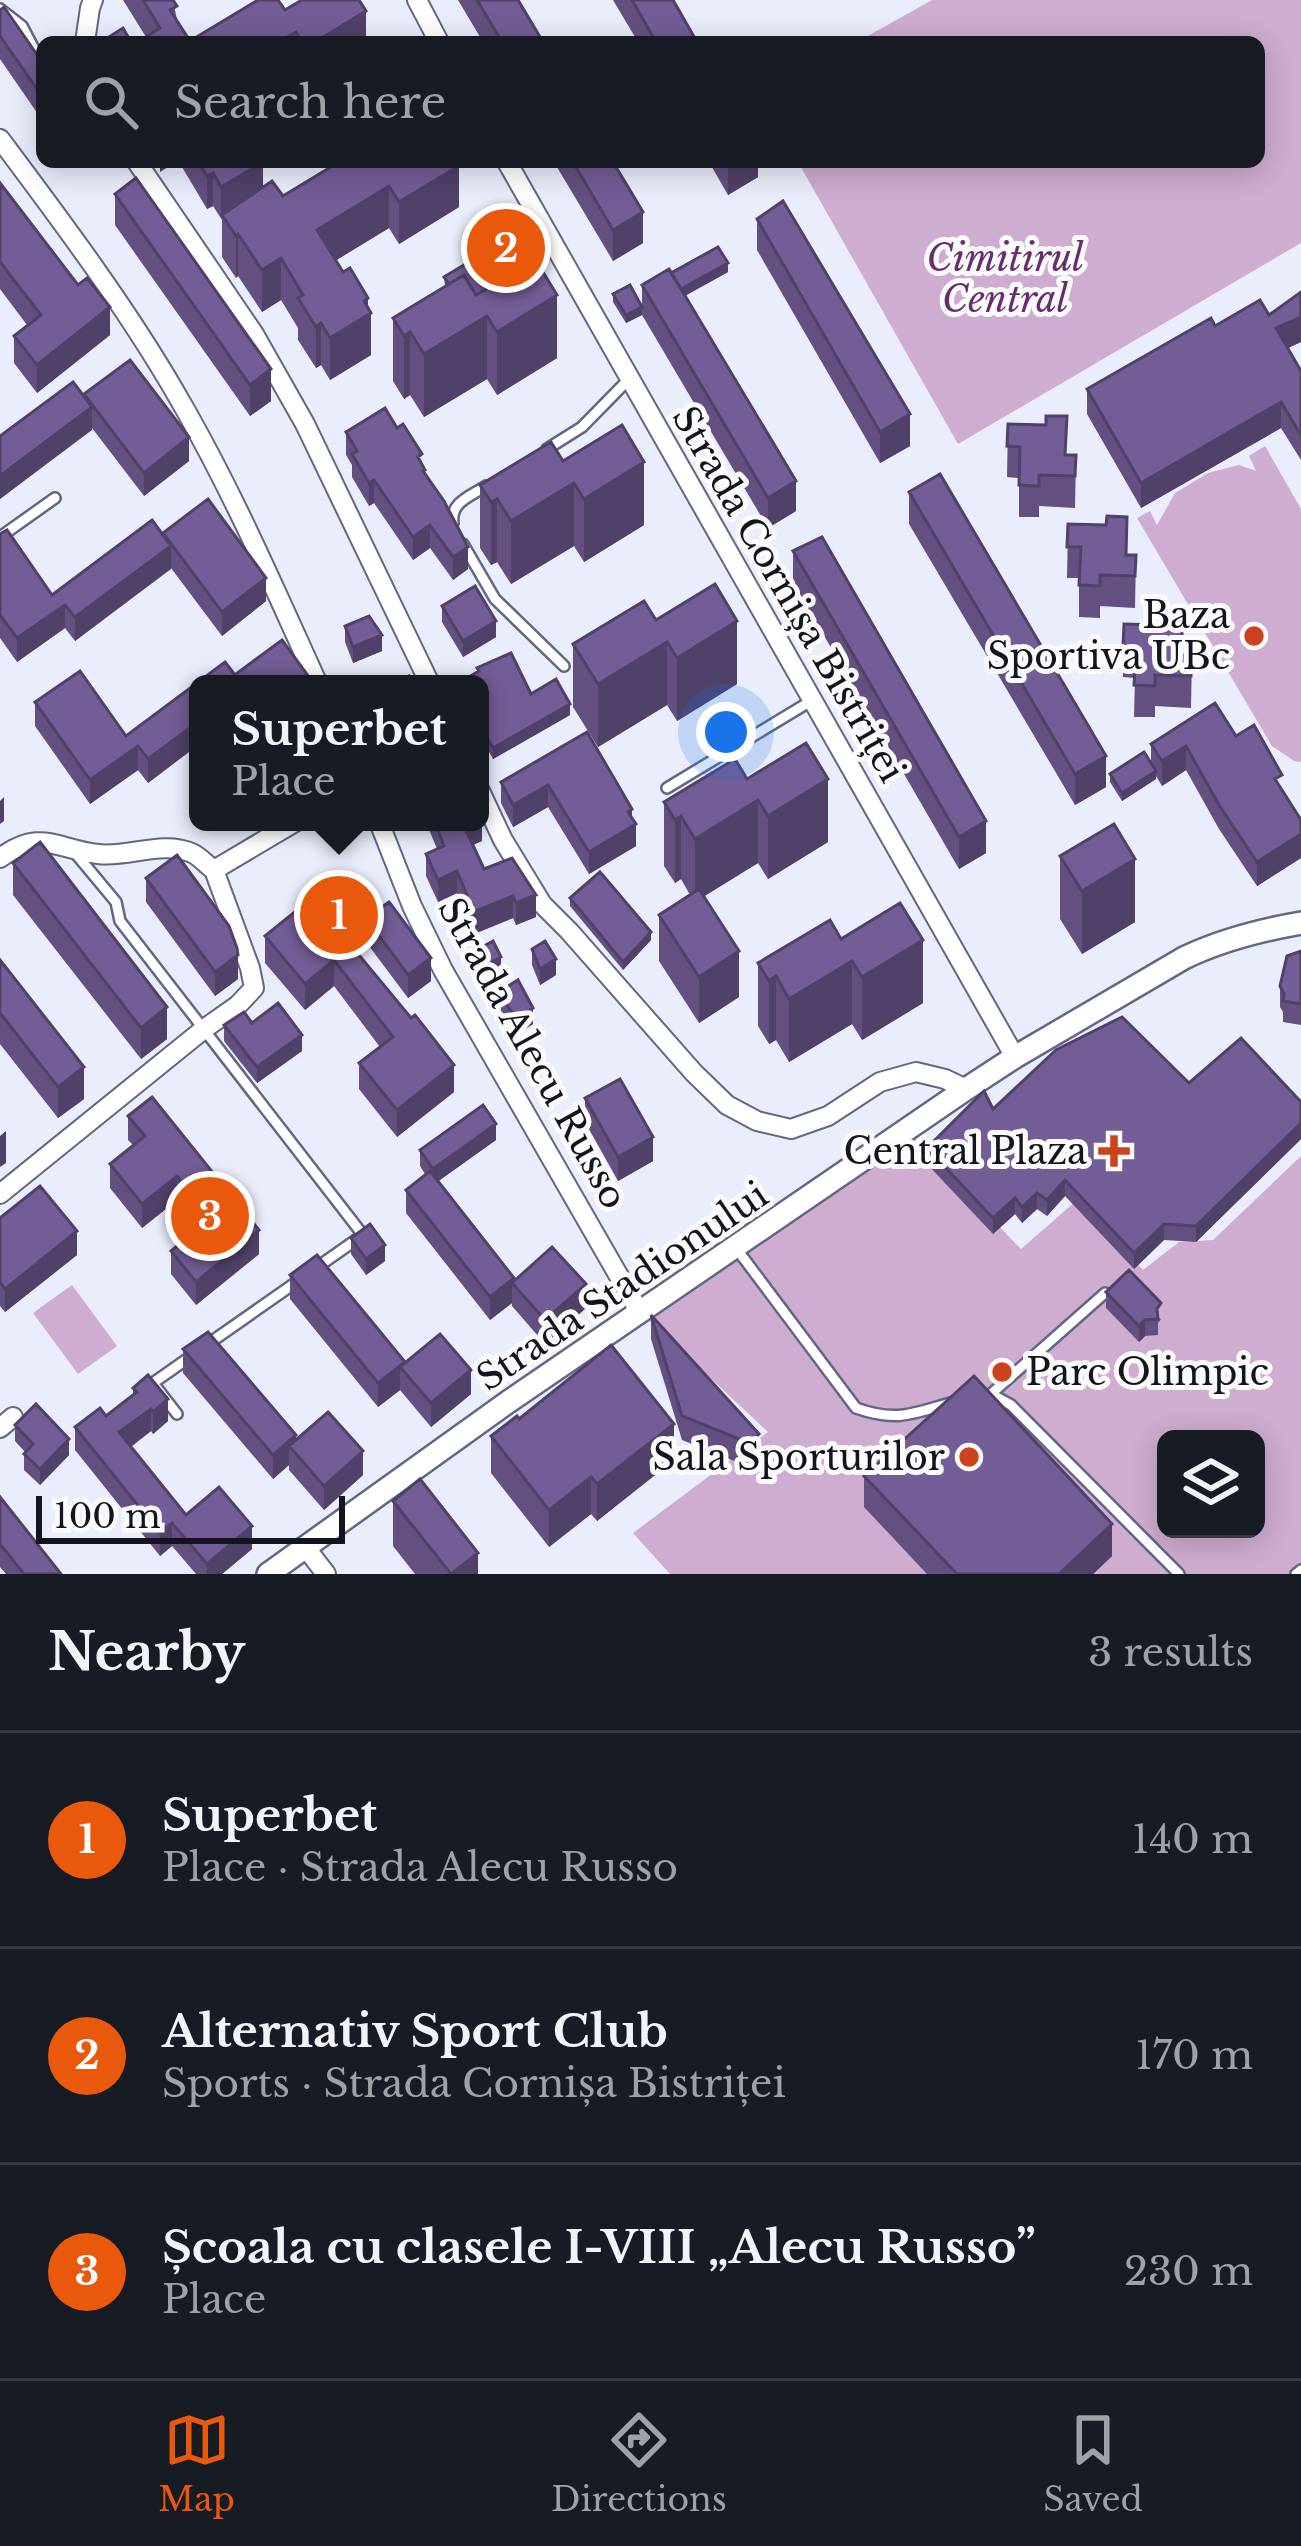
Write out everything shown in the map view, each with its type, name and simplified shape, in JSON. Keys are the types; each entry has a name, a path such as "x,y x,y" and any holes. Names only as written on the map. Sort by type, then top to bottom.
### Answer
{"street":[{"path":"87,36 93,0"},
{"path":"417,0 436,36"},
{"path":"0,139 138,333 184,408 217,466 314,675"},
{"path":"141,168 254,334 305,424 426,675"},
{"name":"Strada Cornișa Bistriței","path":"510,168 1015,1057"},
{"path":"489,810 542,904 728,1105 757,1121 791,1129 828,1116 880,1082 916,1072 966,1089"},
{"path":"214,870 280,831"},
{"name":"Strada Alecu Russo","path":"383,831 443,970 639,1311"},
{"path":"0,858 13,848 46,840 97,854 159,848 191,852 214,870 254,988 0,1194"},
{"name":"Strada Stadionului","path":"268,1574 639,1311 1015,1057 1208,946 1301,923"},
{"path":"306,1548 326,1574"}],"lane":[{"path":"0,9 22,26 36,53"},
{"path":"529,460 583,427 629,380"},
{"path":"492,482 456,505 453,525 495,599 564,666"},
{"path":"0,537 55,498"},
{"path":"668,788 811,700"},
{"path":"69,846 116,902 120,921 363,1234 153,1383 177,1414"},
{"path":"736,1248 856,1408 880,1416 898,1418 991,1394 1105,1293"},
{"path":"991,1394 1011,1405 1179,1574"}],"green space":[{"name":"Cimitirul Central","path":"932,0 1301,0 1301,243 958,444 801,168 1265,168 1265,36 868,36"},
{"name":"Baza Sportiva UBc","path":"1265,446 1301,509 1301,762 1272,746 1137,518 1150,511 1157,525 1175,493 1208,473 1239,465 1256,471 1249,456"},
{"name":"Parc Olimpic","path":"907,1131 1021,1249 1077,1200 1143,1270 1179,1242 1213,1240 1301,1156 1301,1574 670,1574 633,1533 768,1432 639,1311"},
{"path":"72,1285 117,1346 78,1374 33,1313"}],"building":[{"path":"143,0 173,0 177,6 170,10 187,36 147,36 160,28"},
{"path":"258,0 278,0 285,10 302,0 359,0 366,11 325,36 298,36 296,32 289,36 198,36"},
{"path":"477,0 518,0 539,36 498,36"},
{"path":"632,0 673,0 694,36 653,36"},
{"path":"4,7 36,53 36,87 0,36"},
{"path":"202,168 253,168 221,187 213,173 207,176"},
{"path":"329,168 456,168 399,202 389,186 317,230 343,272 350,268 368,298 364,301 371,313 330,338 321,323 316,327 298,298 303,295 281,258 262,270 222,215 272,181 283,196"},
{"path":"577,168 617,168 643,212 613,230"},
{"path":"136,178 271,369 250,385 115,194"},
{"path":"0,183 78,285 87,278 110,307 37,365 14,336 41,315 0,262"},
{"path":"783,201 910,414 880,432 757,219"},
{"path":"508,217 534,259 476,295 464,275 449,284 444,277 489,250 480,235"},
{"path":"718,247 728,263 681,289 671,273"},
{"path":"535,259 557,295 497,332 487,316 424,354 410,332 404,336 393,318 464,275 476,295"},
{"path":"669,269 796,481 768,498 642,285"},
{"path":"630,285 642,307 626,315 613,294"},
{"path":"1301,292 1301,317 1276,328 1301,371 1301,435 1281,402 1141,483 1087,389 1211,318 1215,326 1260,300 1269,315"},
{"path":"130,360 189,437 144,473 84,394"},
{"path":"73,382 92,407 0,476 0,436"},
{"path":"385,408 397,428 403,424 422,454 418,457 423,471 468,547 453,557 430,525 413,537 352,454 357,451 346,432"},
{"path":"1046,416 1067,416 1065,455 1076,455 1075,476 1039,475 1039,486 1019,485 1020,447 1007,446 1008,424 1046,425"},
{"path":"622,425 644,462 584,499 574,483 511,521 497,499 491,502 480,485 551,442 563,461"},
{"path":"940,474 1106,756 1075,774 909,492"},
{"path":"208,499 266,578 222,612 163,533"},
{"path":"1107,516 1127,517 1126,555 1136,555 1135,576 1100,575 1100,586 1079,585 1081,547 1067,547 1068,524 1106,525"},
{"path":"152,520 171,546 75,617 65,605 17,638 0,615 0,534 7,530 52,595"},
{"path":"822,537 986,821 959,837 793,551"},
{"path":"715,584 737,621 677,658 667,642 598,684 573,644 644,601 656,620"},
{"path":"475,586 496,621 463,641 442,606"},
{"path":"369,616 382,635 353,647 345,626"},
{"path":"1162,616 1183,616 1181,655 1192,655 1191,676 1155,675 1155,686 1134,685 1136,647 1123,646 1124,624 1162,625"},
{"path":"282,640 307,675 237,675"},
{"path":"511,653 531,694 556,679 570,704 493,748 489,741 489,675 472,675 477,668"},
{"path":"225,662 235,675 208,675"},
{"path":"80,671 126,736 189,689 189,729 148,759 138,746 90,780 35,702"},
{"path":"1215,703 1236,736 1254,725 1282,775 1275,779 1301,820 1301,834 1257,862 1186,746 1162,761 1151,744"},
{"path":"587,732 636,824 589,852 548,785 513,805 501,782"},
{"path":"806,743 828,779 768,816 758,800 695,839 681,816 675,820 664,802 735,759 747,779"},
{"path":"1144,752 1156,771 1122,793 1110,774"},
{"path":"1114,824 1135,859 1082,891 1060,856"},
{"path":"438,831 466,831 484,869 512,858 536,895 516,903 513,896 474,912 457,871 438,880 426,854 444,846"},
{"path":"40,842 167,1007 141,1028 13,863"},
{"path":"177,855 229,926 237,948 238,955 215,972 146,878"},
{"path":"600,872 651,932 623,962 570,898"},
{"path":"342,879 358,900 330,920 454,1065 397,1110 359,1063 393,1037 334,960 305,984 265,936"},
{"path":"699,889 739,951 699,977 659,915"},
{"path":"389,902 431,958 408,975 366,918"},
{"path":"900,903 923,940 862,977 852,961 789,999 776,976 769,981 758,963 830,920 841,939"},
{"path":"493,941 501,957 479,969 471,953"},
{"path":"545,941 556,959 540,969 532,949"},
{"path":"1301,951 1301,1004 1283,1001 1280,986 1287,956"},
{"path":"0,960 84,1067 58,1087 0,1013"},
{"path":"518,980 533,1008 516,1019 499,992"},
{"path":"278,1003 302,1035 257,1067 224,1025 244,1012 252,1023"},
{"name":"Central Plaza","path":"1122,1017 1189,1083 1241,1038 1301,1102 1301,1123 1196,1226 1164,1224 1134,1253 1065,1180 1047,1200 1037,1193 1022,1207 1015,1198 993,1218 927,1148 984,1091 993,1109 1056,1050"},
{"path":"620,1079 653,1137 618,1157 585,1098"},
{"path":"152,1097 259,1230 196,1282 171,1251 211,1218 177,1176 142,1204 110,1164 145,1136 128,1116"},
{"path":"483,1105 496,1124 433,1169 420,1150"},
{"path":"430,1171 514,1278 490,1297 406,1190"},
{"path":"40,1186 77,1231 5,1289 0,1282 0,1218"},
{"path":"370,1224 385,1245 366,1259 351,1238"},
{"path":"552,1247 586,1284 545,1320 512,1283"},
{"path":"317,1255 405,1362 378,1383 290,1275"},
{"path":"1129,1270 1161,1303 1158,1319 1139,1326 1106,1292"},
{"path":"651,1315 759,1434 749,1443 682,1416"},
{"path":"208,1332 296,1435 273,1455 183,1349"},
{"path":"440,1334 471,1370 431,1403 400,1367"},
{"path":"611,1345 674,1424 597,1484 591,1477 549,1510 491,1436"},
{"path":"148,1375 168,1399 119,1432 186,1515 219,1487 252,1526 207,1564 172,1523 160,1533 75,1427 100,1408 106,1416 137,1392 133,1388"},
{"name":"Sala Sporturilor","path":"974,1376 1112,1524 1059,1574 957,1574 864,1476"},
{"path":"36,1404 69,1439 40,1469 24,1454 33,1444 15,1425"},
{"path":"328,1412 363,1451 324,1486 289,1446"},
{"path":"420,1479 478,1553 451,1574 393,1501"},
{"path":"0,1497 61,1574 24,1574 0,1544"}],"place":[{"name":"Alternativ Sport Club","path":"506,248"},
{"name":"Baza Sportiva UBc","path":"1254,636"},
{"name":"Superbet","path":"339,915"},
{"name":"Central Plaza","path":"1114,1151"},
{"name":"Școala cu clasele I-VIII „Alecu Russo”","path":"210,1216"},
{"name":"Parc Olimpic","path":"1002,1372"},
{"name":"Sala Sporturilor","path":"969,1457"}]}
